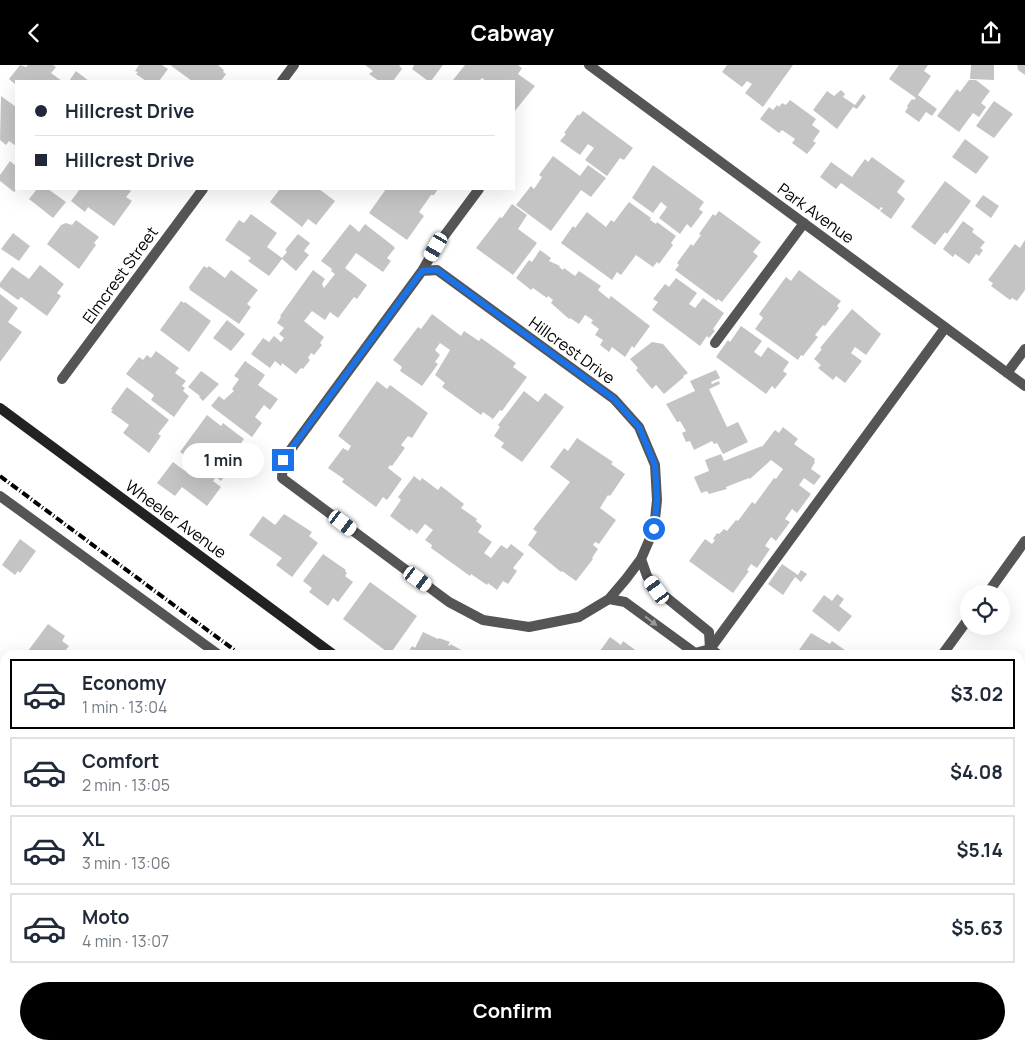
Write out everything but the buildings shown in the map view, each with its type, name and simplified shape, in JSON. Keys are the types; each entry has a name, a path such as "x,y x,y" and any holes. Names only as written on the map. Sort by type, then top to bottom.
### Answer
{"main road":[{"name":"Wheeler Avenue","path":"0,408 327,650"}],"street":[{"path":"283,80 294,65"},
{"name":"Park Avenue","path":"589,65 1025,386"},
{"name":"Elmcrest Street","path":"62,379 202,190"},
{"name":"Hillcrest Drive","path":"422,271 437,270 614,399 639,427 655,465 657,500 654,529 641,559 609,599 579,617 529,627 483,620 449,602 282,479 283,460 422,271 436,247 478,190"},
{"path":"715,343 804,223"},
{"path":"716,650 945,328"},
{"path":"1008,373 1025,349"},
{"path":"0,496 212,650"},
{"path":"993,585 1025,541"},
{"path":"641,559 648,576 657,590 709,632 714,650"},
{"path":"609,599 625,602 691,650"},
{"path":"946,650 960,630"}],"railway":[{"path":"0,476 234,650"}],"route":[{"path":"283,460 422,271 437,270 614,399 639,427 655,465 657,500 654,529"}]}
